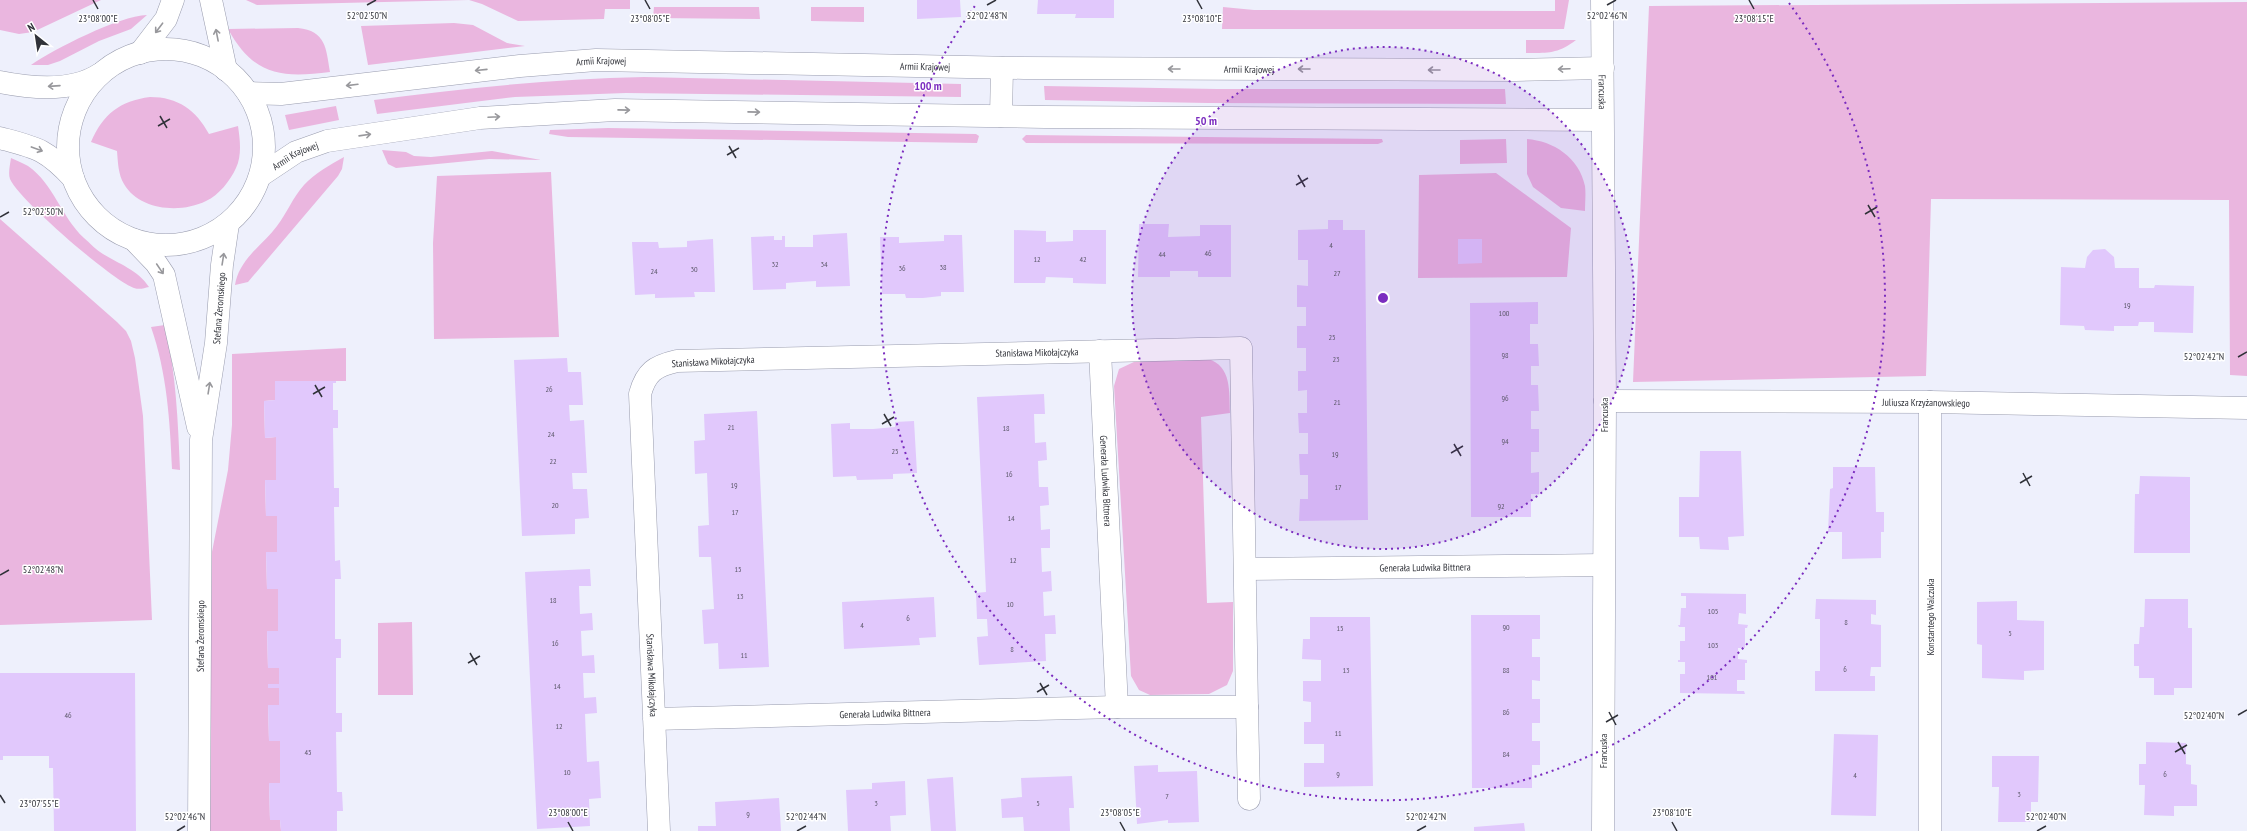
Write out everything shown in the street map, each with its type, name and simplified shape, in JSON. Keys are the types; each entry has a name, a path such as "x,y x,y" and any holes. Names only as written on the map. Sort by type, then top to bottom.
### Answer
{"street":[{"path":"140,53 166,18 172,0"},
{"path":"211,0 226,70"},
{"name":"Francuska","path":"1602,0 1604,401 1603,831"},
{"path":"162,49 185,51 206,58 226,70 248,93 258,111 262,127 264,154 260,176 247,202 228,224 210,235 183,244 150,244 134,240 107,226 96,216 78,192 73,178 69,159 68,140 78,104 88,88 101,74 116,64 140,53 162,49"},
{"name":"Armii Krajowej","path":"248,93 281,94 520,66 596,60 1002,68 1515,70 1603,68"},
{"path":"0,82 26,86 70,84 98,76 116,64"},
{"path":"1001,116 1002,68"},
{"name":"Armii Krajowej","path":"260,176 296,152 326,141 480,118 615,110 1001,116 1401,120 1602,120"},
{"path":"0,138 43,151 58,162 73,178"},
{"name":"Stefana Żeromskiego","path":"199,831 201,440 216,343 222,265 228,224"},
{"name":"Stefana Żeromskiego","path":"134,240 156,263 164,275 201,440"},
{"name":"Stanisława Mikołajczyka","path":"659,831 640,394 643,381 654,368 677,361 1241,348 1246,569"},
{"name":"Generała Ludwika Bittnera","path":"1100,351 1117,707"},
{"name":"Juliusza Krzyżanowskiego","path":"1604,401 1930,402 2247,408"},
{"name":"Konstantego Walczuka","path":"1930,402 1930,831"},
{"name":"Generała Ludwika Bittnera","path":"1246,569 1603,565"},
{"path":"1246,569 1249,799"},
{"name":"Generała Ludwika Bittnera","path":"654,720 1117,707 1248,707"}],"shaded area":[{"path":"0,0 101,0 33,32 19,34 0,30"},
{"path":"246,0 469,0 257,5"},
{"path":"469,0 630,0 630,9 605,9 604,19 518,21 482,4"},
{"path":"1555,0 1569,0 1564,29 1222,29 1223,7 1254,10 1555,11"},
{"path":"2247,2 2247,376 2230,375 2229,200 1931,199 1926,376 1633,382 1649,6"},
{"path":"654,7 759,7 760,19 653,18"},
{"path":"811,7 864,7 864,22 811,21"},
{"path":"147,15 131,29 99,41 60,61 48,65 31,65 41,58 87,34 120,21"},
{"path":"454,23 473,25 507,43 525,46 368,65 361,26"},
{"path":"298,28 314,33 323,42 326,48 330,72 297,74 270,70 259,65 248,56 238,45 228,29"},
{"path":"1526,40 1576,40 1564,48 1552,52 1526,53"},
{"path":"644,77 961,84 961,97 626,93 515,97 377,114 374,100 509,85"},
{"path":"1044,86 1217,89 1505,89 1506,104 1208,103 1045,100"},
{"path":"150,97 169,99 185,106 198,118 209,134 238,126 240,147 238,163 234,173 220,191 206,201 196,205 173,208 161,207 139,199 131,193 122,180 117,151 91,142 101,124 114,110 130,102"},
{"path":"336,106 339,120 289,130 285,115"},
{"path":"608,128 976,134 979,136 977,143 568,137 549,134 550,130"},
{"path":"1026,135 1382,139 1383,142 1378,144 1026,143 1022,139"},
{"path":"1506,139 1507,163 1460,164 1460,140"},
{"path":"1527,139 1537,140 1555,147 1564,152 1571,159 1582,176 1585,186 1585,211 1561,208 1533,187 1527,174"},
{"path":"382,150 406,152 414,156 431,157 492,151 541,160 489,159 396,168 388,164"},
{"path":"344,157 342,169 338,176 248,282 235,285 241,267 277,226 304,185 328,166"},
{"path":"11,158 28,166 37,173 51,191 76,230 84,238 100,252 134,272 145,281 149,287 136,289 123,282 87,256 47,221 30,204 10,179 9,172"},
{"path":"551,172 559,337 434,339 433,243 437,176"},
{"path":"1496,173 1571,228 1567,277 1418,278 1419,175"},
{"path":"0,219 117,322 126,331 131,341 135,358 143,416 152,620 0,625"},
{"path":"165,325 174,379 180,470 172,469 167,397 161,362 151,327"},
{"path":"346,348 346,381 276,381 275,400 264,401 265,438 276,437 276,480 265,480 266,516 277,516 277,552 266,552 267,589 278,589 278,631 267,631 268,668 279,668 279,705 268,705 269,741 280,741 280,783 269,784 270,820 280,820 281,831 210,831 211,557 228,470 232,425 232,354"},
{"path":"1208,359 1216,362 1221,367 1228,381 1230,413 1201,417 1207,603 1233,602 1233,671 1227,685 1209,694 1150,695 1139,690 1131,676 1114,386 1119,369 1136,361"},
{"path":"412,622 413,695 378,695 378,623"}],"building":[{"path":"917,0 960,0 961,17 917,19"},
{"path":"1038,0 1114,0 1114,18 1075,18 1076,14 1037,14"},
{"path":"1328,220 1343,220 1343,230 1365,230 1368,520 1299,521 1300,499 1308,499 1308,475 1300,475 1299,454 1308,454 1308,433 1299,433 1298,413 1307,413 1307,390 1298,391 1298,371 1306,371 1306,348 1297,348 1297,326 1306,326 1306,307 1297,307 1297,285 1308,286 1308,260 1298,260 1298,230 1328,229"},
{"path":"1139,224 1169,224 1168,237 1200,236 1200,225 1231,225 1231,277 1198,277 1198,271 1170,271 1170,277 1138,277"},
{"path":"1014,230 1046,231 1046,242 1073,241 1073,230 1106,230 1106,284 1073,283 1073,278 1046,277 1045,283 1014,283"},
{"path":"847,233 850,286 816,287 816,281 786,283 786,289 753,290 751,237 774,236 774,240 782,240 782,236 785,236 785,247 813,247 813,235"},
{"path":"944,235 962,235 964,292 941,292 941,296 923,298 906,298 905,294 882,294 880,237 899,237 899,243 944,241"},
{"path":"713,239 715,292 694,292 695,297 655,298 655,294 635,295 632,242 658,242 659,248 687,247 687,241"},
{"path":"1458,239 1482,239 1482,263 1458,264"},
{"path":"2105,249 2114,257 2115,268 2139,268 2139,288 2154,288 2155,285 2194,286 2193,333 2154,332 2154,322 2139,322 2138,326 2114,326 2114,331 2085,330 2084,326 2060,325 2061,267 2085,268 2087,257 2093,250"},
{"path":"1538,302 1538,324 1530,324 1530,344 1538,344 1539,366 1531,366 1531,385 1538,385 1539,411 1531,411 1531,429 1539,429 1539,452 1531,452 1531,473 1539,472 1539,494 1531,494 1531,517 1471,517 1470,303"},
{"path":"567,358 568,372 581,372 583,405 569,405 570,421 584,420 587,473 572,473 573,489 587,489 589,518 575,519 575,534 522,536 514,360"},
{"path":"275,381 336,381 336,383 333,383 333,410 338,410 338,428 333,428 334,488 339,488 339,507 334,507 335,561 340,560 341,579 335,579 335,639 341,639 341,658 336,658 336,713 342,713 342,732 336,732 337,792 342,792 343,811 337,811 337,831 281,831 280,820 270,820 269,783 280,783 280,741 269,741 268,705 279,705 279,688 268,688 268,684 279,684 279,668 268,668 267,631 278,631 278,589 267,589 266,552 277,552 277,516 266,516 265,480 276,480 276,437 265,438 264,401 275,400"},
{"path":"1044,394 1045,414 1034,414 1035,443 1046,442 1047,460 1038,461 1039,487 1048,487 1049,505 1040,506 1041,530 1050,529 1050,548 1041,548 1042,572 1051,571 1052,591 1043,592 1044,616 1055,615 1056,634 1045,634 1046,661 979,665 977,637 988,636 987,619 977,619 976,593 986,592 977,397"},
{"path":"757,411 769,667 719,669 718,643 704,644 702,610 714,609 711,557 699,557 698,526 709,525 707,473 695,474 694,441 705,440 704,414"},
{"path":"914,421 917,473 893,474 893,479 857,480 856,476 833,477 831,424 850,423 850,429 873,429 895,427 895,422"},
{"path":"1700,451 1741,451 1744,536 1728,537 1729,550 1700,549 1699,537 1679,537 1679,497 1699,497"},
{"path":"1833,467 1875,467 1876,512 1884,512 1884,532 1881,532 1881,558 1842,559 1842,532 1828,532 1830,489 1833,488"},
{"path":"2140,476 2190,477 2190,553 2134,553 2135,494 2139,494"},
{"path":"590,569 591,586 579,586 580,614 592,613 593,630 581,631 582,656 594,655 595,673 583,673 584,698 596,697 597,713 585,714 587,762 599,761 601,798 589,799 590,826 537,829 525,572"},
{"path":"1681,593 1746,594 1746,614 1739,613 1738,624 1748,625 1747,628 1745,628 1745,648 1738,648 1738,659 1747,660 1747,663 1745,663 1745,680 1737,680 1737,691 1744,691 1745,694 1680,693 1680,674 1685,674 1685,662 1678,662 1678,660 1680,660 1680,641 1685,641 1685,627 1679,627 1678,625 1680,625 1681,608 1686,608 1686,596 1681,596"},
{"path":"934,597 936,637 919,638 920,645 844,649 842,602"},
{"path":"1816,599 1876,600 1876,615 1871,614 1871,624 1881,625 1881,667 1871,667 1870,676 1875,676 1875,691 1815,691 1815,671 1820,671 1820,619 1815,619"},
{"path":"2145,599 2188,599 2188,628 2192,628 2192,688 2174,688 2174,695 2154,695 2154,678 2139,678 2139,666 2134,666 2134,644 2139,644 2140,627 2144,627"},
{"path":"2017,601 2017,620 2044,621 2044,670 2024,671 2024,680 1982,678 1982,645 1977,644 1977,602"},
{"path":"1471,615 1540,615 1540,639 1532,639 1532,657 1540,657 1540,681 1532,680 1532,699 1540,699 1540,723 1532,723 1532,741 1540,741 1540,765 1532,765 1532,788 1472,788"},
{"path":"1310,617 1370,617 1373,786 1304,787 1304,763 1324,763 1324,744 1304,744 1304,722 1311,722 1311,702 1303,701 1303,681 1321,681 1321,660 1302,659 1303,639 1310,639"},
{"path":"0,673 135,673 136,831 54,831 53,768 49,768 49,756 3,756 3,760 0,760"},
{"path":"1834,734 1878,735 1876,816 1831,815"},
{"path":"2146,742 2186,743 2186,764 2191,765 2191,784 2197,785 2197,806 2174,806 2174,816 2144,815 2145,785 2139,785 2139,764 2146,764"},
{"path":"1992,756 2039,756 2038,802 2031,802 2031,822 1998,822 1999,787 1992,787"},
{"path":"1158,765 1158,772 1197,771 1199,822 1168,823 1168,820 1137,824 1134,766"},
{"path":"1072,776 1074,808 1069,808 1070,831 1024,831 1023,817 1002,818 1001,799 1022,797 1021,778"},
{"path":"953,777 956,831 931,831 927,779"},
{"path":"905,781 906,815 890,816 891,831 848,831 846,790 872,789 872,783"},
{"path":"779,798 781,831 698,831 698,826 716,826 715,802"},
{"path":"1524,823 1525,831 1474,831 1474,827"}]}
